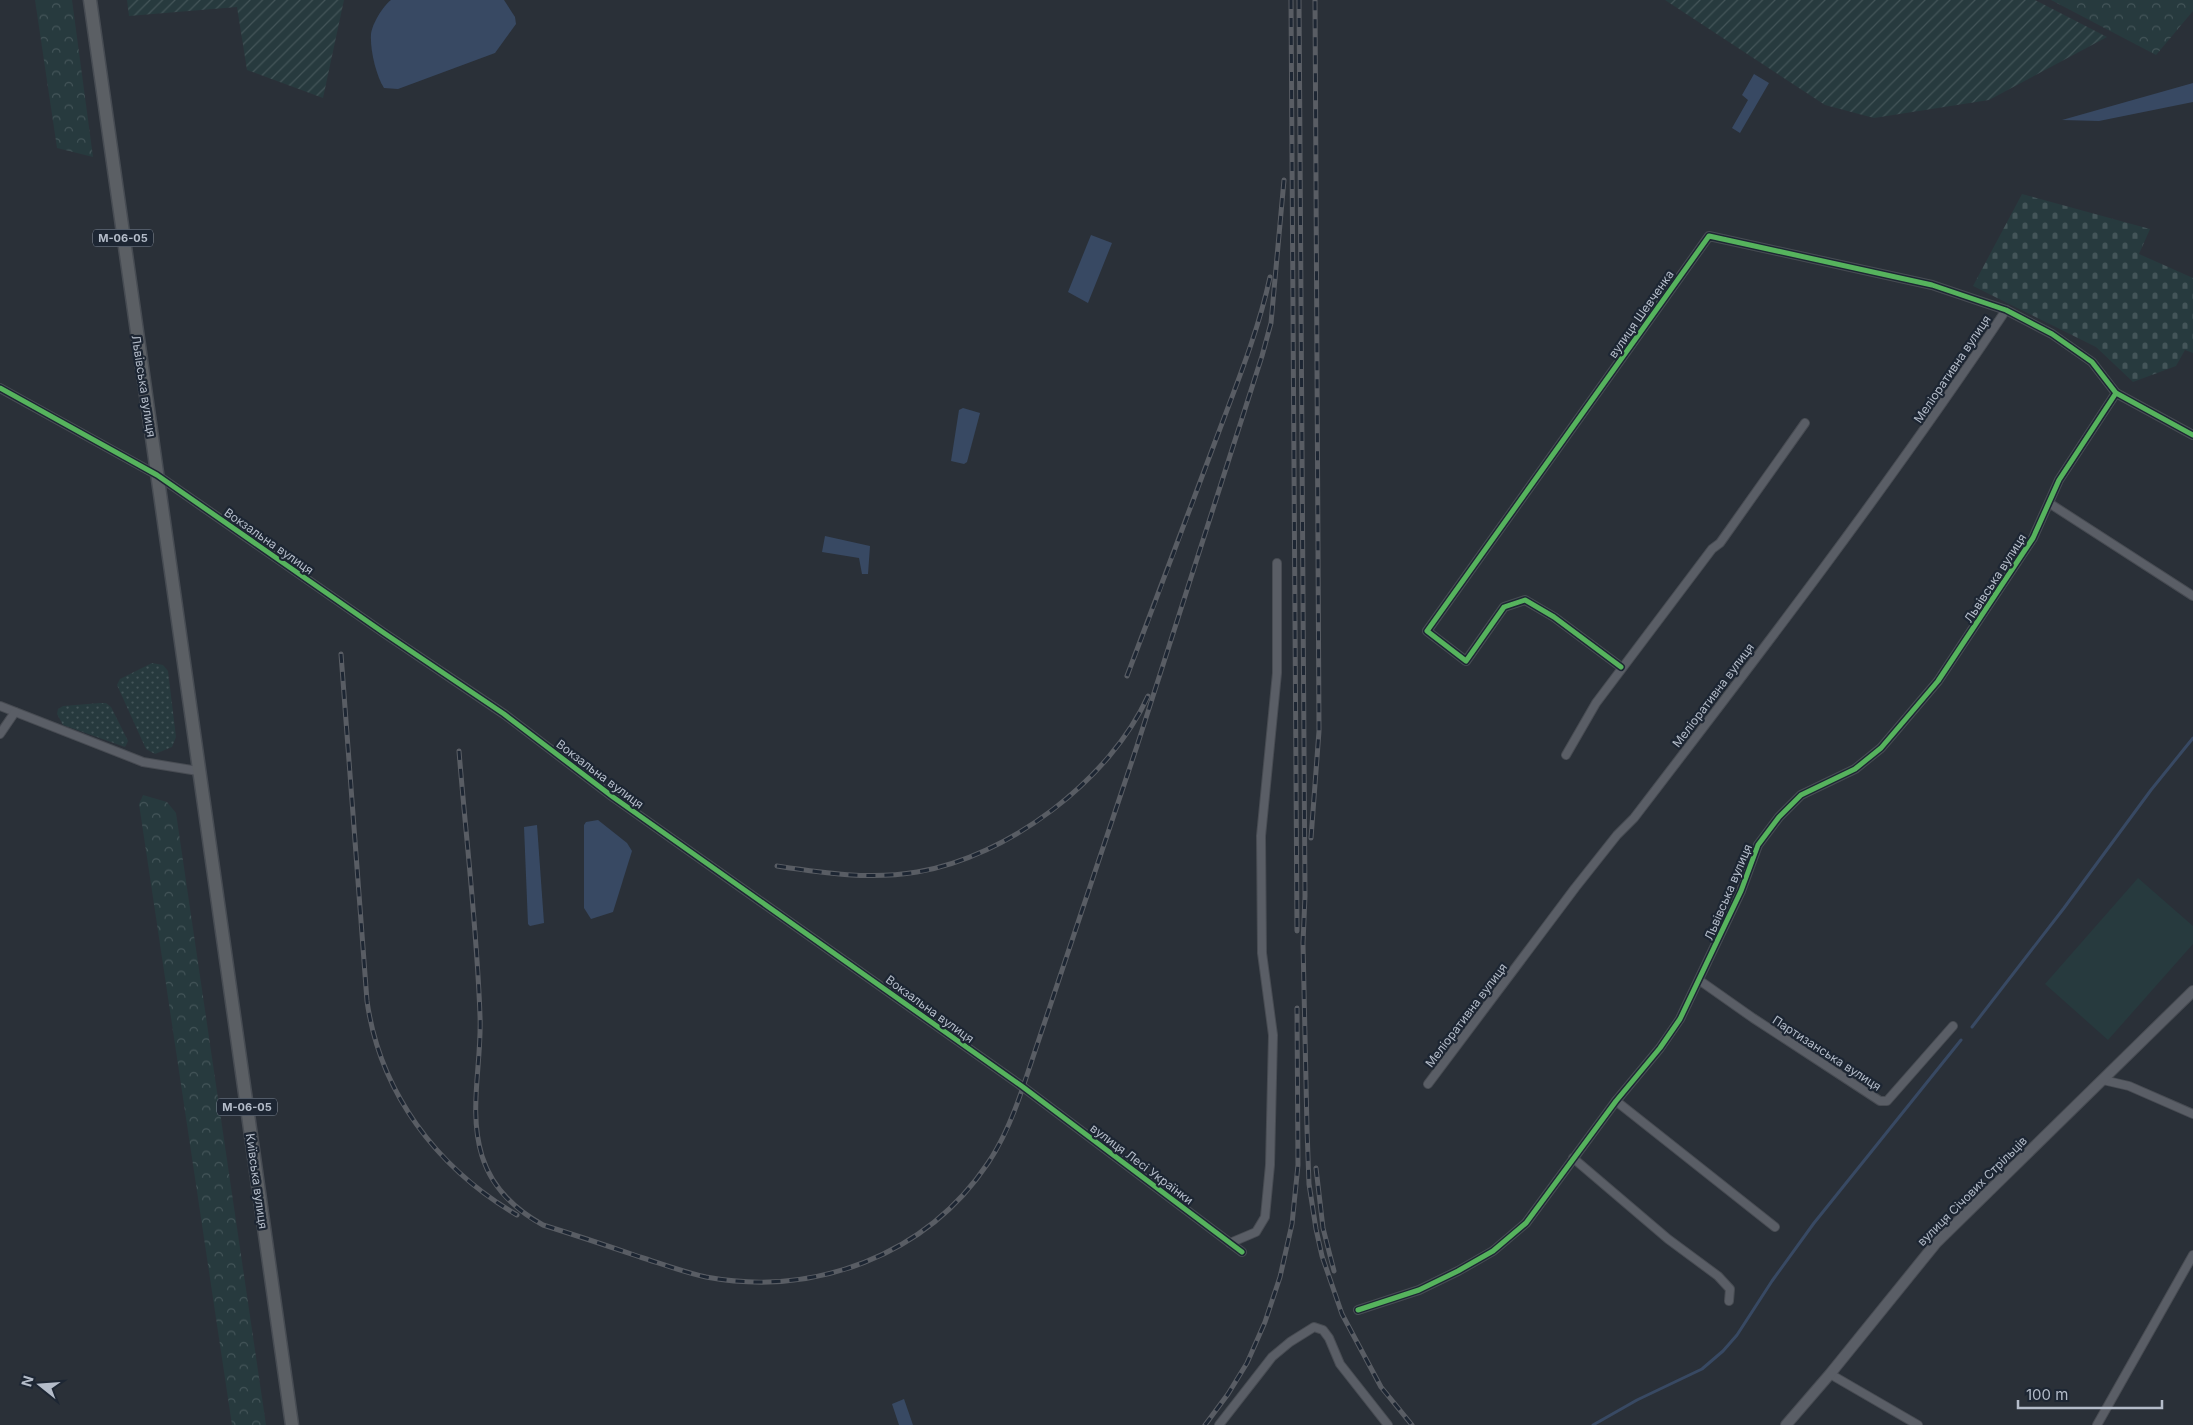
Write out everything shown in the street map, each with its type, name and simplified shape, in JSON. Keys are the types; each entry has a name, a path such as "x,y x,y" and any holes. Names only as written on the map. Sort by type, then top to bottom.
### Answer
{"highway":[{"name":"Львівська вулиця","path":"90,0 206,818"},
{"name":"Київська вулиця","path":"206,818 292,1425"}],"street":[{"name":"вулиця Шевченка","path":"1621,667 1554,617 1525,600 1504,607 1466,661 1427,631 1709,236 1932,285 2006,310 2052,334 2092,362 2116,393 2193,436"},
{"name":"Меліоративна вулиця","path":"1428,1084 1575,888 1617,834 1634,818 1848,536 1943,404 2006,310"},
{"name":"Вокзальна вулиця","path":"0,388 157,475 504,714 708,865 1030,1092"},
{"name":"Львівська вулиця","path":"1358,1310 1419,1290 1493,1251 1526,1223 1616,1101 1680,1019 1742,891 1758,845 1779,818 1801,795 1855,769 1880,748 1938,681 2033,538 2059,480 2116,393"},
{"path":"1566,755 1596,703 1621,667 1712,549 1720,543 1805,423"},
{"path":"2049,503 2193,596"},
{"path":"1230,1243 1256,1232 1265,1217 1270,1165 1273,1035 1262,953 1261,836 1277,673 1278,563"},
{"path":"0,706 143,762 198,771"},
{"path":"0,734 15,712"},
{"name":"Партизанська вулиця","path":"1699,980 1753,1018 1880,1101 1887,1101 1953,1026"},
{"name":"вулиця Січових Стрільців","path":"1791,1423 1936,1243 1972,1205 2193,991"},
{"path":"2103,1080 2129,1086 2193,1114"},
{"name":"вулиця Лесі Українки","path":"1030,1092 1242,1252"},
{"path":"1616,1101 1775,1227"},
{"path":"1573,1158 1668,1239 1718,1276 1730,1289 1729,1300"},
{"path":"2097,1425 2193,1255"},
{"path":"1219,1425 1272,1357 1290,1342 1314,1327 1323,1330 1329,1338 1340,1364 1388,1425"},
{"path":"1830,1374 1918,1425"}],"green space":[{"path":"35,0 72,0 93,157 57,148"},
{"path":"127,0 344,0 323,98 247,70 237,7 129,16"},
{"path":"1665,0 2035,0 2107,37 1989,100 1874,118 1825,105"},
{"path":"2051,0 2193,0 2193,11 2156,55"},
{"path":"2022,194 2150,229 2139,254 2193,278 2193,353 2185,350 2176,366 2133,382 2096,347 1973,286"},
{"path":"152,663 163,665 168,671 176,737 172,747 155,754 146,749 117,685 120,679"},
{"path":"106,703 111,707 128,741 125,747 63,725 57,714 58,709 63,706"},
{"path":"143,795 167,802 176,813 266,1425 232,1425 139,804"},
{"path":"2138,878 2193,926 2193,944 2108,1040 2045,984"}],"water":[{"path":"391,0 504,0 515,17 516,24 495,53 398,89 384,88 374,62 371,34 378,15"},
{"path":"1754,74 1769,83 1740,133 1732,128 1748,100 1742,95"},
{"path":"2193,83 2193,102 2099,121 2062,120"},
{"path":"1091,235 1112,243 1088,303 1068,292"},
{"path":"963,408 980,413 967,462 964,464 951,461 959,410"},
{"path":"825,536 870,546 868,574 862,574 859,558 822,552"},
{"path":"598,820 627,843 632,851 613,912 591,919 584,908 584,825 586,822"},
{"path":"537,825 544,923 530,926 528,924 524,827"},
{"path":"904,1399 913,1425 899,1425 892,1404"}],"waterway":[{"path":"1972,1027 2064,908 2151,790 2193,738"},
{"path":"1593,1425 1637,1400 1702,1369 1723,1351 1737,1335 1772,1281 1814,1223 1961,1040"}],"railway":[{"path":"1291,0 1297,931"},
{"path":"1299,0 1305,896 1303,943 1309,1184 1322,1256 1342,1314 1381,1387 1412,1425"},
{"path":"1311,838 1319,731 1315,0"},
{"path":"459,751 479,983 480,1034 476,1086 478,1139 486,1167 498,1188 514,1205 543,1225 689,1273 747,1282 787,1281 826,1274 864,1262 900,1245 933,1223 963,1195 988,1163 1008,1126 1023,1087 1137,746 1262,356 1271,323 1284,180"},
{"path":"1127,676 1246,360 1270,277"},
{"path":"341,654 367,1001 374,1035 385,1067 399,1097 417,1125 438,1151 462,1175 488,1196 517,1215"},
{"path":"777,866 847,875 899,874 951,864 986,850 1020,832 1052,810 1082,785 1109,757 1131,727 1148,696"},
{"path":"1205,1425 1228,1394 1247,1363 1265,1322 1280,1277 1292,1224 1298,1165 1297,1008"},
{"path":"1316,1168 1323,1228 1334,1271"}],"cycle path":[{"path":"1621,667 1554,617 1525,600 1504,607 1466,661 1427,631 1709,236 1932,285 2006,310 2052,334 2092,362 2116,393 2193,435"},
{"path":"0,388 157,475 504,714 613,797 1023,1087 1242,1252"},
{"path":"1358,1310 1419,1290 1458,1271 1493,1251 1526,1223 1616,1101 1660,1048 1680,1019 1741,891 1758,845 1779,817 1801,795 1855,769 1881,748 1938,681 2033,538 2059,480 2116,393"}]}
